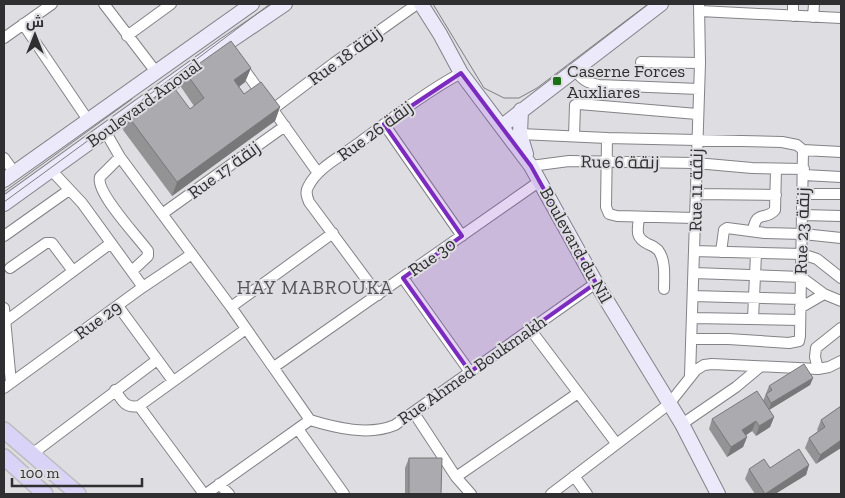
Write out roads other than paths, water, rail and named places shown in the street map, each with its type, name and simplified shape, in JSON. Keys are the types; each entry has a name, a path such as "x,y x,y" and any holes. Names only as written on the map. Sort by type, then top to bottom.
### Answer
{"main road":[{"path":"4,430 78,494"},
{"path":"4,458 45,494"}],"street":[{"path":"104,4 156,72"},
{"path":"127,36 171,4"},
{"name":"Boulevard Anoual","path":"9,176 252,4"},
{"name":"Boulevard Anoual","path":"4,204 105,131 232,52 285,4"},
{"name":"Boulevard du Nil","path":"419,4 440,34 461,73 531,166 596,283 682,424 718,494"},
{"name":"Rue 18 زنقة","path":"273,109 334,63 419,4"},
{"path":"502,126 661,4"},
{"path":"793,4 793,16"},
{"path":"814,4 814,17"},
{"path":"4,38 48,5"},
{"path":"700,8 771,9 793,16 841,18"},
{"name":"Rue 11 زنقة","path":"690,376 700,8"},
{"path":"23,24 88,120"},
{"path":"232,52 318,173"},
{"path":"641,62 700,63"},
{"path":"575,69 579,76 590,83 611,86 699,89"},
{"name":"Rue 26 زنقة","path":"333,233 309,202 306,192 308,186 318,173 384,124 461,73"},
{"path":"574,136 575,105 579,104 698,114"},
{"path":"521,110 520,134 531,166"},
{"path":"384,124 462,236"},
{"name":"Rue 17 زنقة","path":"162,214 285,126"},
{"path":"105,131 120,157 231,307 310,420 205,494 138,406"},
{"path":"520,134 782,142 797,145 804,150 841,152"},
{"path":"606,138 606,207 609,214 612,216 695,218"},
{"name":"Rue 23 زنقة","path":"800,336 804,150"},
{"path":"120,157 98,181 99,186 112,205 148,251 148,256 132,271"},
{"path":"4,158 9,176"},
{"name":"Rue 6 زنقة","path":"531,166 569,161 696,163 776,169 841,177"},
{"path":"753,231 754,221 757,218 774,212 776,169"},
{"path":"52,171 82,203 143,287"},
{"name":"Rue 30","path":"274,367 540,181"},
{"path":"4,236 69,190"},
{"path":"696,194 776,195"},
{"path":"804,194 841,194"},
{"path":"803,215 841,216"},
{"path":"639,217 637,234 641,240 656,248 661,256 664,272 664,289"},
{"path":"721,252 725,228 765,233 841,238"},
{"path":"231,307 333,233 378,295"},
{"path":"6,320 111,242"},
{"path":"10,268 46,243 52,243 72,271"},
{"path":"694,251 802,254 816,258 841,278"},
{"name":"Rue 29","path":"8,385 143,287 192,254"},
{"path":"753,319 756,254"},
{"path":"694,273 801,277 824,294 841,301"},
{"path":"403,278 470,372"},
{"name":"Rue Ahmed Boukmakh","path":"310,420 332,426 377,431 394,425 414,413 596,283"},
{"path":"693,296 754,297 800,304 824,294"},
{"path":"118,306 173,381"},
{"path":"4,308 8,385"},
{"path":"692,318 800,320"},
{"path":"818,369 815,357 816,348 841,328"},
{"path":"115,390 125,405 132,408 138,406 246,329"},
{"path":"530,329 616,443"},
{"path":"691,338 728,338 789,343 799,341 800,336 816,348"},
{"path":"32,454 157,360"},
{"path":"551,494 669,404 690,376 704,365 818,369 829,367 841,361"},
{"path":"682,424 741,383 760,367"},
{"path":"456,477 578,393"},
{"path":"414,413 456,477 471,494"},
{"path":"298,429 344,494"},
{"path":"574,476 587,494"},
{"path":"219,484 229,494"}],"tram line":[{"path":"4,202 270,4"},
{"path":"433,4 484,88 504,98 519,98 537,88 648,4"},
{"path":"4,192 132,99"}],"place":[{"name":"Caserne Forces Auxliares","path":"557,81"}],"district":[{"name":"HAY MABROUKA","path":"315,287"}]}
